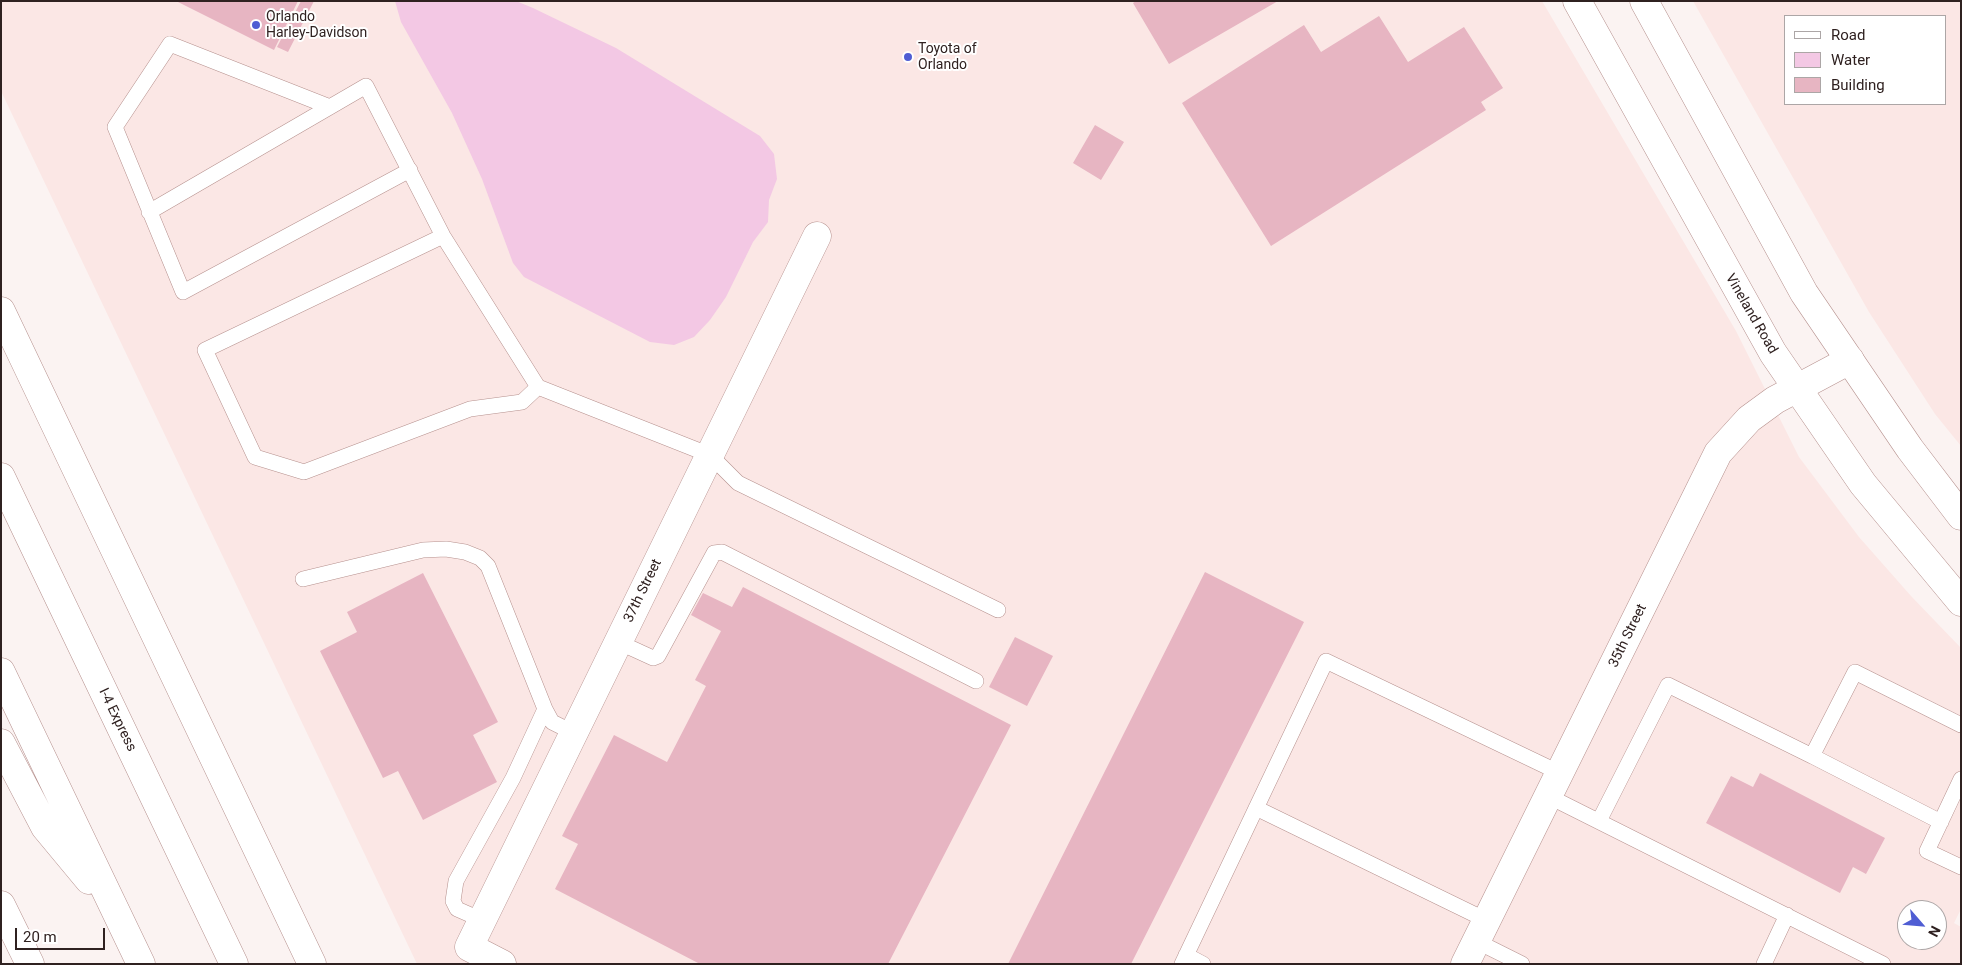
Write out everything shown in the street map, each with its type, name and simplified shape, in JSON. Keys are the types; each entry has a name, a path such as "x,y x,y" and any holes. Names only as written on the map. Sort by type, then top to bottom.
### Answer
{"main road":[{"name":"Vineland Road","path":"1577,1 1773,354 1862,484 1961,602"},
{"path":"1644,1 1804,293 1910,449 1961,516"},
{"name":"37th Street","path":"502,964 469,947 818,236"},
{"path":"1,311 312,964"},
{"name":"35th Street","path":"1476,942 1718,454 1749,419 1796,388 1850,360"},
{"name":"I-4 Express","path":"1,477 234,964"},
{"path":"1,672 140,964"},
{"path":"1,743 45,827 116,912"},
{"path":"264,866 319,964"},
{"path":"1,905 30,964"}],"lane":[{"path":"330,107 170,44 115,127 183,292 410,170"},
{"path":"149,212 366,86 443,236 538,386 710,455 738,483 998,610"},
{"path":"443,236 205,350 255,457 304,472 470,410 522,402 538,386"},
{"path":"303,580 423,550 446,549 465,552 480,558 488,566 545,709 552,722 574,733"},
{"path":"618,642 653,658 658,656 714,553 722,552 976,681"},
{"path":"1203,964 1184,960 1326,661 1554,784 1599,821 1787,915 1873,961"},
{"path":"1812,756 1856,672 1961,725"},
{"path":"1599,821 1668,685 1941,822"},
{"path":"482,920 457,909 453,901 456,881 513,778 545,709"},
{"path":"1961,780 1927,851 1961,867"},
{"path":"1256,808 1476,942 1522,964"},
{"path":"1764,964 1787,915"}],"shaded area":[{"path":"1,1 1542,1 1736,331 1799,457 1859,537 1911,596 1961,648 1961,909 1954,923 1961,927 1961,964 417,964 1,91"},
{"path":"1693,1 1961,1 1961,446 1935,414 1869,312"}],"water":[{"path":"395,1 516,1 616,48 760,136 774,154 777,179 769,200 768,222 753,242 726,297 710,320 694,337 674,345 650,342 524,277 513,263 482,179 452,113 401,22"}],"building":[{"name":"Orlando Harley-Davidson","path":"176,1 298,1 274,50"},
{"path":"301,1 314,1 288,52 277,47"},
{"path":"1136,1 1278,1 1169,64 1133,3"},
{"path":"1379,16 1408,62 1464,27 1503,88 1481,102 1486,110 1271,246 1182,103 1304,25 1321,52"},
{"path":"1095,125 1124,142 1101,180 1073,163"},
{"path":"1205,572 1304,622 1131,964 1008,964"},
{"path":"423,573 498,722 473,735 497,782 423,820 398,771 383,778 320,651 357,632 347,612"},
{"path":"743,587 1011,725 888,964 700,964 555,889 578,844 562,836 614,735 667,762 706,686 695,680 721,631 691,615 703,593 732,607"},
{"path":"1015,637 1053,656 1027,706 989,687"},
{"path":"1760,773 1885,838 1866,874 1853,867 1840,893 1706,823 1731,776 1753,787"}],"place":[{"name":"Orlando Harley-Davidson","path":"256,25"},
{"name":"Toyota of Orlando","path":"908,57"}]}
